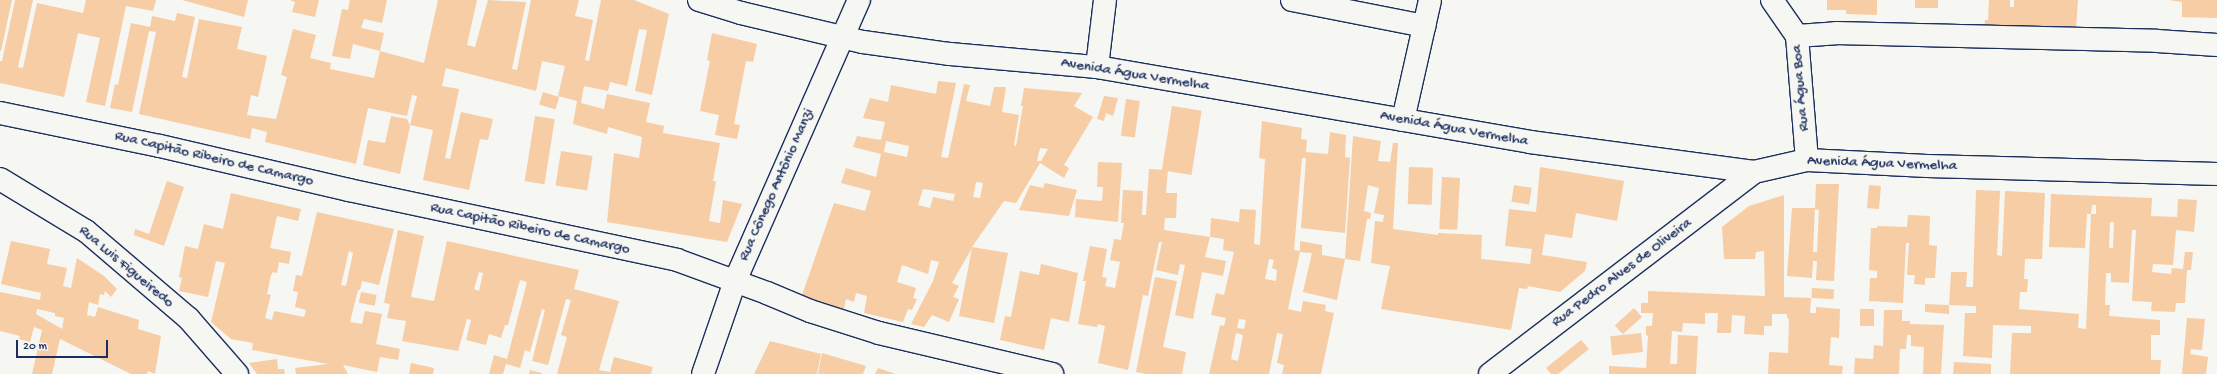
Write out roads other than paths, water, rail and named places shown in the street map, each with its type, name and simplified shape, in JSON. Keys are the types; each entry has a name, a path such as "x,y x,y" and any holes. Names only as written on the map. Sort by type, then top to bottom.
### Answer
{"street":[{"name":"Avenida Água Vermelha","path":"699,0 741,13 842,38 950,54 1096,67 1530,142 1754,172 1807,160 1935,166 2217,174"},
{"name":"Rua Cônego Antônio Manzi","path":"703,374 735,281 859,0"},
{"path":"1096,67 1105,0"},
{"path":"1292,0 1424,26"},
{"path":"1403,120 1430,0"},
{"name":"Rua Água Boa","path":"1772,0 1797,36 1807,160"},
{"path":"1797,36 1836,33 2157,41 2217,45"},
{"name":"Rua Capitão Ribeiro de Camargo","path":"0,113 160,146 349,190 678,260 810,311 879,333 1052,374"},
{"name":"Rua Pedro Alves de Oliveira","path":"1490,374 1754,172"},
{"name":"Rua Luis Figueiredo","path":"0,179 86,231 189,319 237,374"}]}
